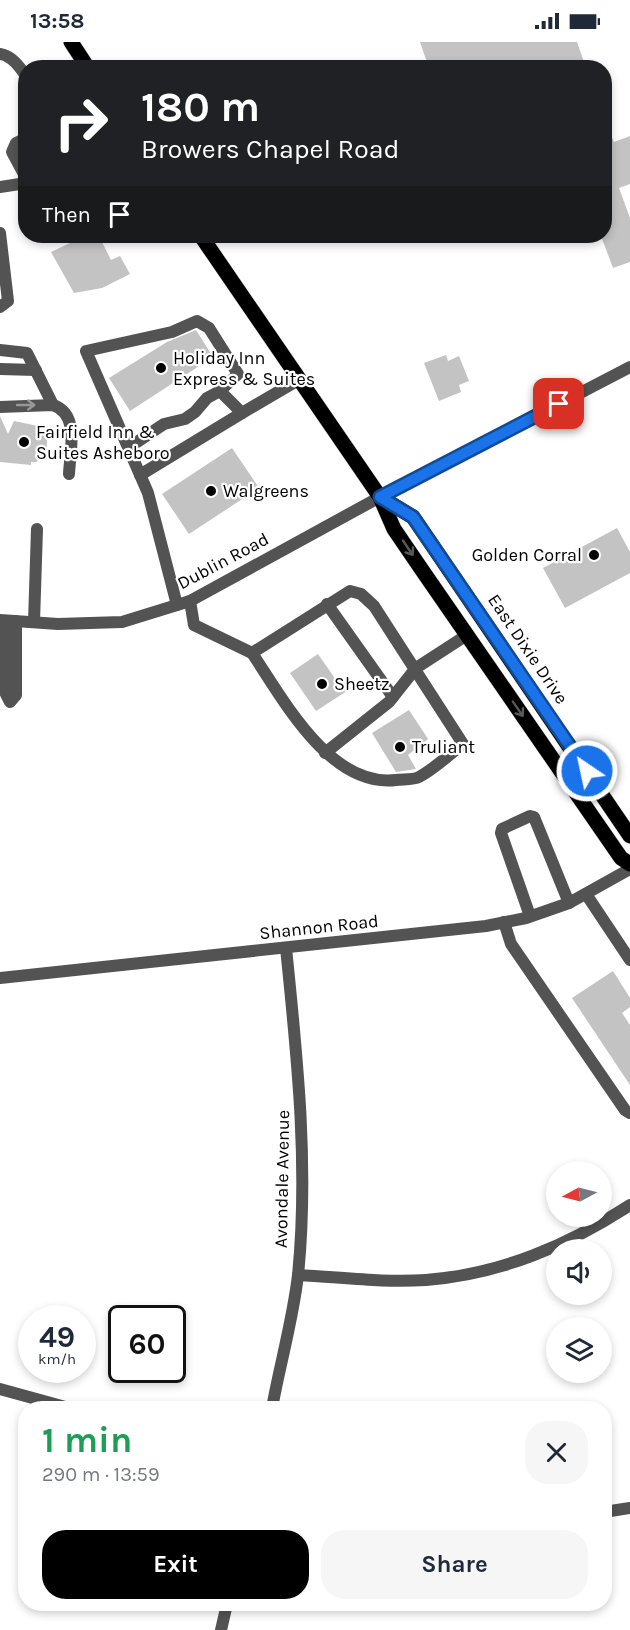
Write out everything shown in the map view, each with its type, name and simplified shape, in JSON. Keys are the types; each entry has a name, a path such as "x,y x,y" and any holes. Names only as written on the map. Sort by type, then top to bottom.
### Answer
{"main road":[{"path":"71,42 83,60"},
{"name":"East Dixie Drive","path":"206,243 380,497 394,529 621,858 630,864"},
{"name":"East Dixie Drive","path":"380,497 413,517 630,836"}],"street":[{"path":"0,54 7,55 18,64"},
{"path":"18,142 6,152 18,168"},
{"path":"0,187 18,184"},
{"path":"0,232 8,301 0,307"},
{"path":"128,448 164,424 184,419 195,412 207,398 220,391 238,374 208,328 197,321 172,332 86,351 128,448 148,493 177,605"},
{"path":"0,350 27,353 53,405"},
{"name":"Dublin Road","path":"7,621 122,622 190,601 380,497 630,367"},
{"path":"0,369 36,370"},
{"path":"140,475 300,379"},
{"path":"220,391 242,413"},
{"path":"0,407 53,405 61,408 68,415 71,427 69,474"},
{"path":"34,622 37,529"},
{"path":"190,601 194,625 252,653 305,730 325,753 355,772 385,781 418,778 463,744 374,606 361,594 350,591 252,653"},
{"path":"327,604 393,697"},
{"path":"7,621 16,695 10,702 6,692 7,621"},
{"path":"325,753 393,697 416,668 467,635"},
{"path":"530,916 501,833 502,829 530,816 534,817 569,903"},
{"name":"Shannon Road","path":"0,978 504,922 569,903 630,869"},
{"path":"586,894 630,960"},
{"path":"504,922 511,944 625,1110 630,1113"},
{"name":"Avondale Avenue","path":"273,1401 298,1275 301,1095 286,948"},
{"path":"298,1275 424,1280 477,1272 516,1263 551,1249 630,1205"},
{"path":"0,1389 44,1401"},
{"path":"612,1511 630,1508"},
{"path":"221,1630 225,1611"}],"building":[{"path":"420,42 577,42 583,60 426,60"},
{"path":"630,136 630,184 619,188 630,218 630,262 613,268 604,243 612,243 612,138 614,142"},
{"path":"70,243 102,243 111,260 120,256 130,274 102,288 74,293 51,252"},
{"name":"Holiday Inn Express & Suites","path":"196,330 213,357 130,411 109,378 167,342"},
{"path":"446,355 448,361 459,356 469,381 459,385 461,392 439,401 424,363"},
{"name":"Fairfield Inn & Suites Asheboro","path":"0,416 8,434 14,421 48,428 46,457 39,457 37,462 31,462 31,465 0,462"},
{"name":"Walgreens","path":"232,448 259,488 189,534 162,494"},
{"path":"617,528 630,552 630,573 565,608 543,568"},
{"name":"Sheetz","path":"318,654 336,680 342,677 350,689 316,711 290,673"},
{"name":"Truliant","path":"409,710 428,739 408,755 416,769 396,772 372,733"},
{"path":"613,971 630,998 630,1007 622,1013 630,1025 630,1085 572,998"}],"place":[{"name":"Holiday Inn Express & Suites","path":"161,368"},
{"name":"Fairfield Inn & Suites Asheboro","path":"24,442"},
{"name":"Walgreens","path":"211,491"},
{"name":"Golden Corral","path":"594,555"},
{"name":"Sheetz","path":"322,684"},
{"name":"Truliant","path":"400,747"}],"route":[{"path":"559,404 380,497 413,517 587,771"}]}
